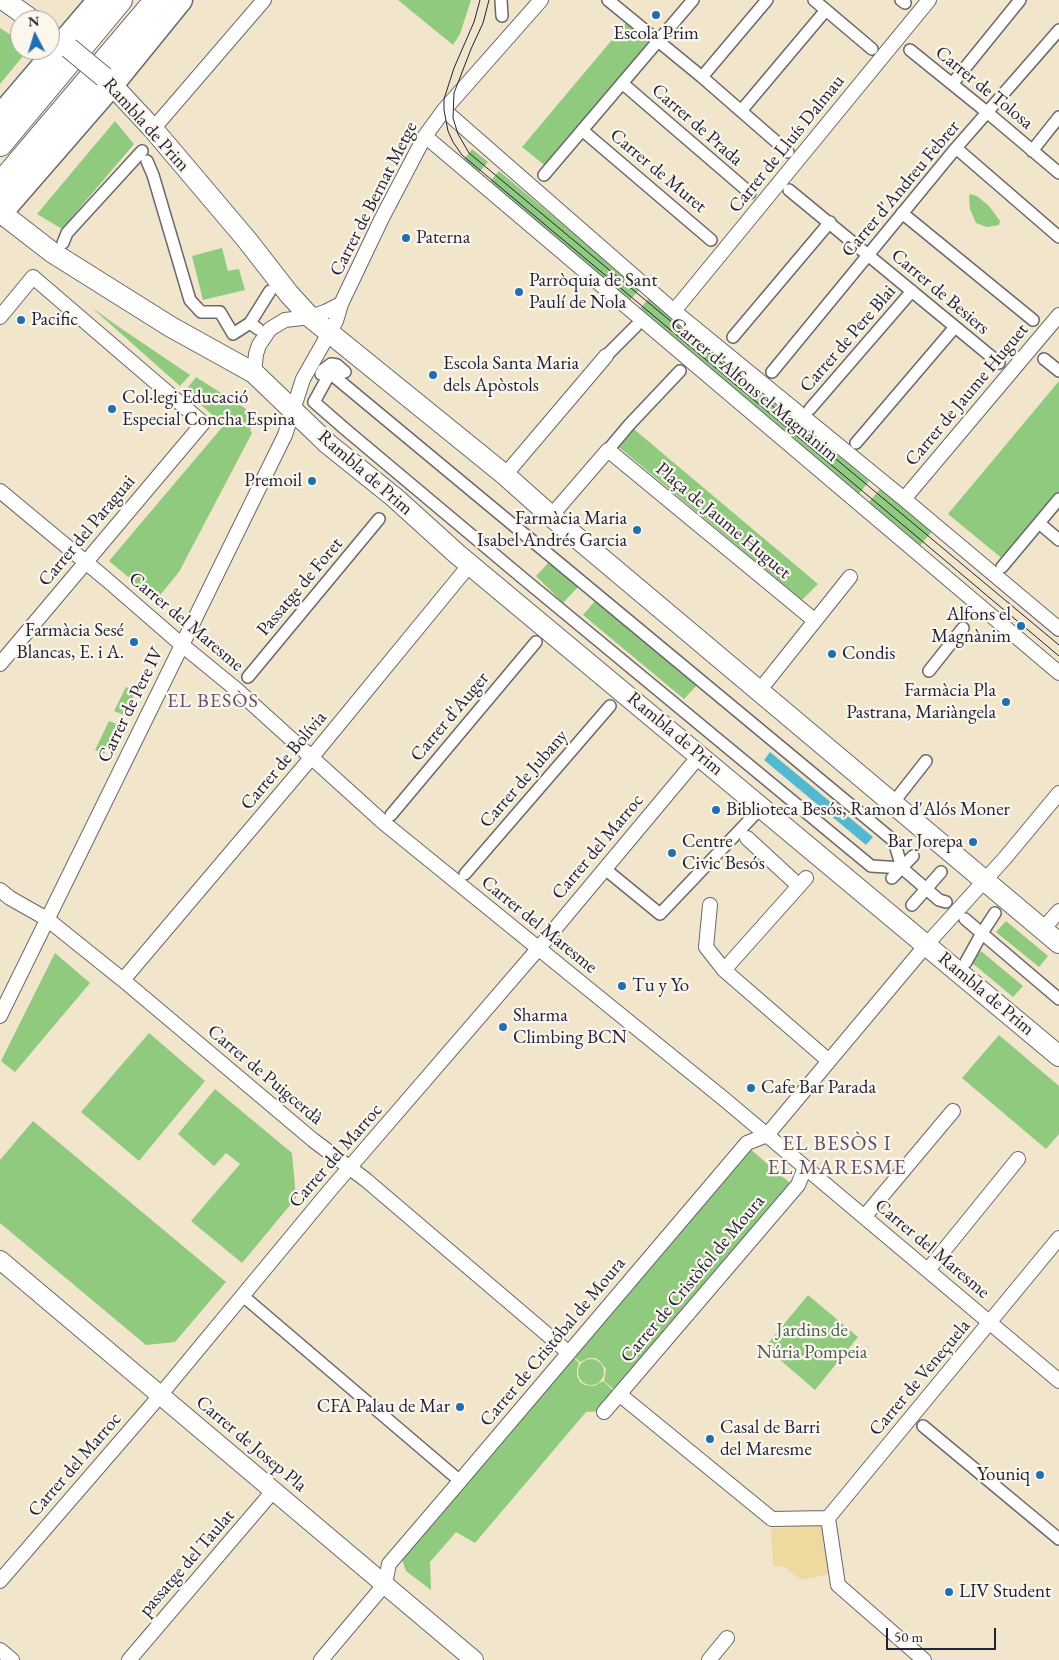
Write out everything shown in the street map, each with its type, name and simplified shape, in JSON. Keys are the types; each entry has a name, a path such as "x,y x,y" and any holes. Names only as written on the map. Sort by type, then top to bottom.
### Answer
{"highway":[{"path":"0,144 120,0"},
{"path":"0,185 157,0"}],"main road":[{"path":"0,116 61,41 99,0"},
{"path":"0,213 108,81 181,0"},
{"path":"8,1 19,10"},
{"name":"Rambla de Prim","path":"61,41 108,81 153,129 310,317 505,475 551,516 1059,943"},
{"name":"Rambla de Prim","path":"0,213 53,253 171,328 254,373 301,414 328,444 394,497 472,566 1059,1056"}],"street":[{"path":"153,129 264,0"},
{"path":"501,0 502,16"},
{"name":"Carrer de Bernat Metge","path":"330,333 341,304 382,218 425,136 444,110 541,0"},
{"path":"608,0 702,77 788,152"},
{"path":"544,175 693,0"},
{"path":"702,77 767,0"},
{"path":"814,0 872,49"},
{"name":"Carrer de Lluís Dalmau","path":"674,311 929,0"},
{"path":"952,84 1020,0"},
{"path":"741,111 826,10"},
{"name":"Carrer d'Andreu Febrer","path":"772,372 956,148 1059,30"},
{"name":"Carrer de Tolosa","path":"910,50 988,112 1059,173"},
{"name":"Carrer de Prada","path":"622,83 750,193"},
{"name":"Carrer d'Alfons el Magnànim","path":"444,110 674,311 904,499 1059,629"},
{"path":"1032,150 1059,117"},
{"name":"Carrer de Muret","path":"582,130 711,240"},
{"name":"Carrer d'Alfons el Magnànim","path":"425,136 1059,673"},
{"path":"956,148 1059,237"},
{"name":"Rambla de Prim","path":"63,243 67,234 145,156 153,175 190,300 201,312 220,312 233,334 254,326 270,291"},
{"name":"Carrer de Besiers","path":"789,190 830,222 999,364"},
{"path":"902,213 1033,320"},
{"path":"733,337 830,222"},
{"name":"Carrer del Paraguai","path":"0,317 33,277 203,423 0,664"},
{"name":"Carrer de Pere Blai","path":"810,409 912,291"},
{"name":"Carrer de Bernat Metge","path":"310,317 341,304"},
{"name":"Carrer de Jaume Huguet","path":"904,499 1059,315"},
{"path":"254,373 259,345 270,329 286,320 310,317"},
{"path":"505,475 606,356 636,326"},
{"path":"856,443 955,327"},
{"path":"301,414 307,370 330,333"},
{"path":"1044,359 1059,372"},
{"path":"345,372 337,365 331,364 326,371 894,841 902,868 1059,999"},
{"name":"Rambla de Prim","path":"301,414 306,410 308,400 326,371"},
{"name":"Rambla de Prim","path":"326,371 314,402 525,580 871,866 902,868"},
{"path":"551,516 629,425 680,371"},
{"name":"Carrer de Pere IV","path":"0,1016 285,435 301,414"},
{"name":"Plaça de Jaume Huguet","path":"608,450 814,620"},
{"name":"Carrer del Maresme","path":"0,490 182,645 238,690 384,823 865,1216 1059,1381"},
{"path":"1002,568 1059,500"},
{"name":"Passatge de Foret","path":"248,677 379,519"},
{"path":"1039,523 1059,540"},
{"name":"Carrer de Bolívia","path":"122,980 312,758 466,568 472,566"},
{"path":"760,691 814,620 850,577"},
{"path":"928,670 963,628"},
{"name":"Carrer d'Auger","path":"390,815 536,642"},
{"name":"Carrer de Jubany","path":"465,874 610,706"},
{"name":"Carrer del Marroc","path":"0,1581 538,949 700,755"},
{"path":"893,803 926,762"},
{"path":"949,908 984,880 1059,793"},
{"path":"605,869 660,914 757,812"},
{"path":"724,970 803,882 747,838"},
{"path":"892,878 913,856"},
{"path":"912,905 941,872"},
{"name":"Carrer de Puigcerdà","path":"0,890 10,898 47,919 122,980 313,1140 366,1180 569,1353"},
{"path":"710,905 706,947 724,970 829,1061"},
{"name":"Carrer de Cristóbal de Moura","path":"321,1660 385,1584 388,1564 747,1143 766,1135 927,944 949,908"},
{"path":"1043,929 1059,911"},
{"name":"Rambla de Prim","path":"966,962 995,913"},
{"path":"865,1216 953,1111"},
{"path":"928,1270 1018,1159"},
{"name":"Carrer de Cristòfol de Moura","path":"604,1412 798,1185 804,1168"},
{"name":"Carrer de Veneçuela","path":"828,1518 1059,1238"},
{"name":"Carrer de Josep Pla","path":"0,1260 474,1660"},
{"path":"243,1296 460,1480"},
{"path":"619,1394 772,1519 828,1518 838,1585 924,1660"},
{"path":"923,1426 1059,1539"},
{"name":"passatge del Taulat","path":"129,1660 274,1490"},
{"path":"709,1660 728,1638"},
{"path":"0,1650 12,1660"}],"green space":[{"path":"398,0 471,0 460,34 453,45"},
{"path":"627,22 652,44 548,168 522,147"},
{"path":"0,28 10,34 10,60 20,60 0,84"},
{"path":"115,121 134,144 62,229 37,214"},
{"path":"472,149 488,162 477,175 462,162"},
{"path":"499,171 640,289 629,301 488,184"},
{"path":"970,194 977,196 989,206 1000,221 999,225 987,227 976,223 970,209"},
{"path":"222,248 228,271 239,269 245,290 203,300 192,256"},
{"path":"650,297 869,481 859,494 639,310"},
{"path":"91,307 119,327 190,375 180,386"},
{"path":"196,377 246,409 251,417 252,425 250,429 252,433 179,572 156,600 109,561 224,425 185,391"},
{"path":"1059,381 1059,494 1004,560 948,514"},
{"path":"629,425 818,584 802,600 614,443"},
{"path":"880,489 934,529 919,547 869,502"},
{"path":"551,560 579,586 563,603 536,576"},
{"path":"595,601 697,685 684,699 583,615"},
{"path":"126,687 136,691 124,715 114,711"},
{"path":"109,721 119,725 104,754 95,750"},
{"path":"1006,921 1048,956 1039,967 996,932"},
{"path":"981,951 1023,986 1013,997 971,962"},
{"path":"55,953 90,983 15,1072 1,1061"},
{"path":"149,1033 205,1081 139,1161 81,1112"},
{"path":"999,1035 1059,1086 1059,1134 1046,1149 962,1078"},
{"path":"215,1089 292,1153 296,1198 242,1263 191,1221 240,1164 226,1153 214,1166 178,1134"},
{"path":"33,1121 226,1282 175,1342 146,1345 0,1223 0,1160"},
{"path":"749,1148 791,1184 617,1392 604,1381 606,1369 600,1361 595,1358 589,1358 580,1362 572,1355"},
{"name":"Jardins de Núria Pompeia","path":"808,1295 858,1337 815,1390 765,1347"},
{"path":"571,1355 579,1363 577,1376 580,1382 585,1385 594,1386 603,1381 616,1393 601,1411 586,1412 475,1543 456,1532 430,1562 431,1590 406,1571 401,1557"},
{"path":"591,1359 600,1363 604,1372 600,1381 591,1385 582,1381 578,1372 582,1363"}],"sand":[{"path":"826,1524 829,1574 801,1580 785,1567 773,1566 771,1529"}],"water":[{"path":"770,752 873,837 866,845 764,760"}],"tram line":[{"path":"480,0 474,22 454,68 444,99 448,131 462,155 1059,656"},
{"path":"489,0 483,23 454,93 453,118 458,134 469,153 1059,645"}],"place":[{"name":"Escola Prim","path":"656,15"},
{"name":"Paterna","path":"406,238"},
{"name":"Parròquia de Sant Paulí de Nola","path":"519,292"},
{"name":"Pacific","path":"21,320"},
{"name":"Escola Santa Maria dels Apòstols","path":"433,375"},
{"name":"Col·legi Educació Especial Concha Espina","path":"112,409"},
{"name":"Premoil","path":"312,481"},
{"name":"Farmàcia Maria Isabel Andrés Garcia","path":"637,530"},
{"name":"Alfons el Magnànim","path":"1021,626"},
{"name":"Farmàcia Sesé Blancas, E. i A.","path":"134,642"},
{"name":"Condis","path":"832,654"},
{"name":"Farmàcia Pla Pastrana, Mariàngela","path":"1006,702"},
{"name":"Biblioteca Besós, Ramon d'Alós Moner","path":"716,810"},
{"name":"Bar Jorepa","path":"973,842"},
{"name":"Centre Civic Besós","path":"672,853"},
{"name":"Tu y Yo","path":"622,986"},
{"name":"Sharma Climbing BCN","path":"503,1027"},
{"name":"Cafe Bar Parada","path":"751,1088"},
{"name":"CFA Palau de Mar","path":"460,1407"},
{"name":"Casal de Barri del Maresme","path":"710,1439"},
{"name":"Youniq","path":"1040,1475"},
{"name":"LIV Student","path":"949,1592"}],"district":[{"name":"EL BESÒS","path":"213,702"},
{"name":"EL BESÒS I EL MARESME","path":"837,1156"}]}
